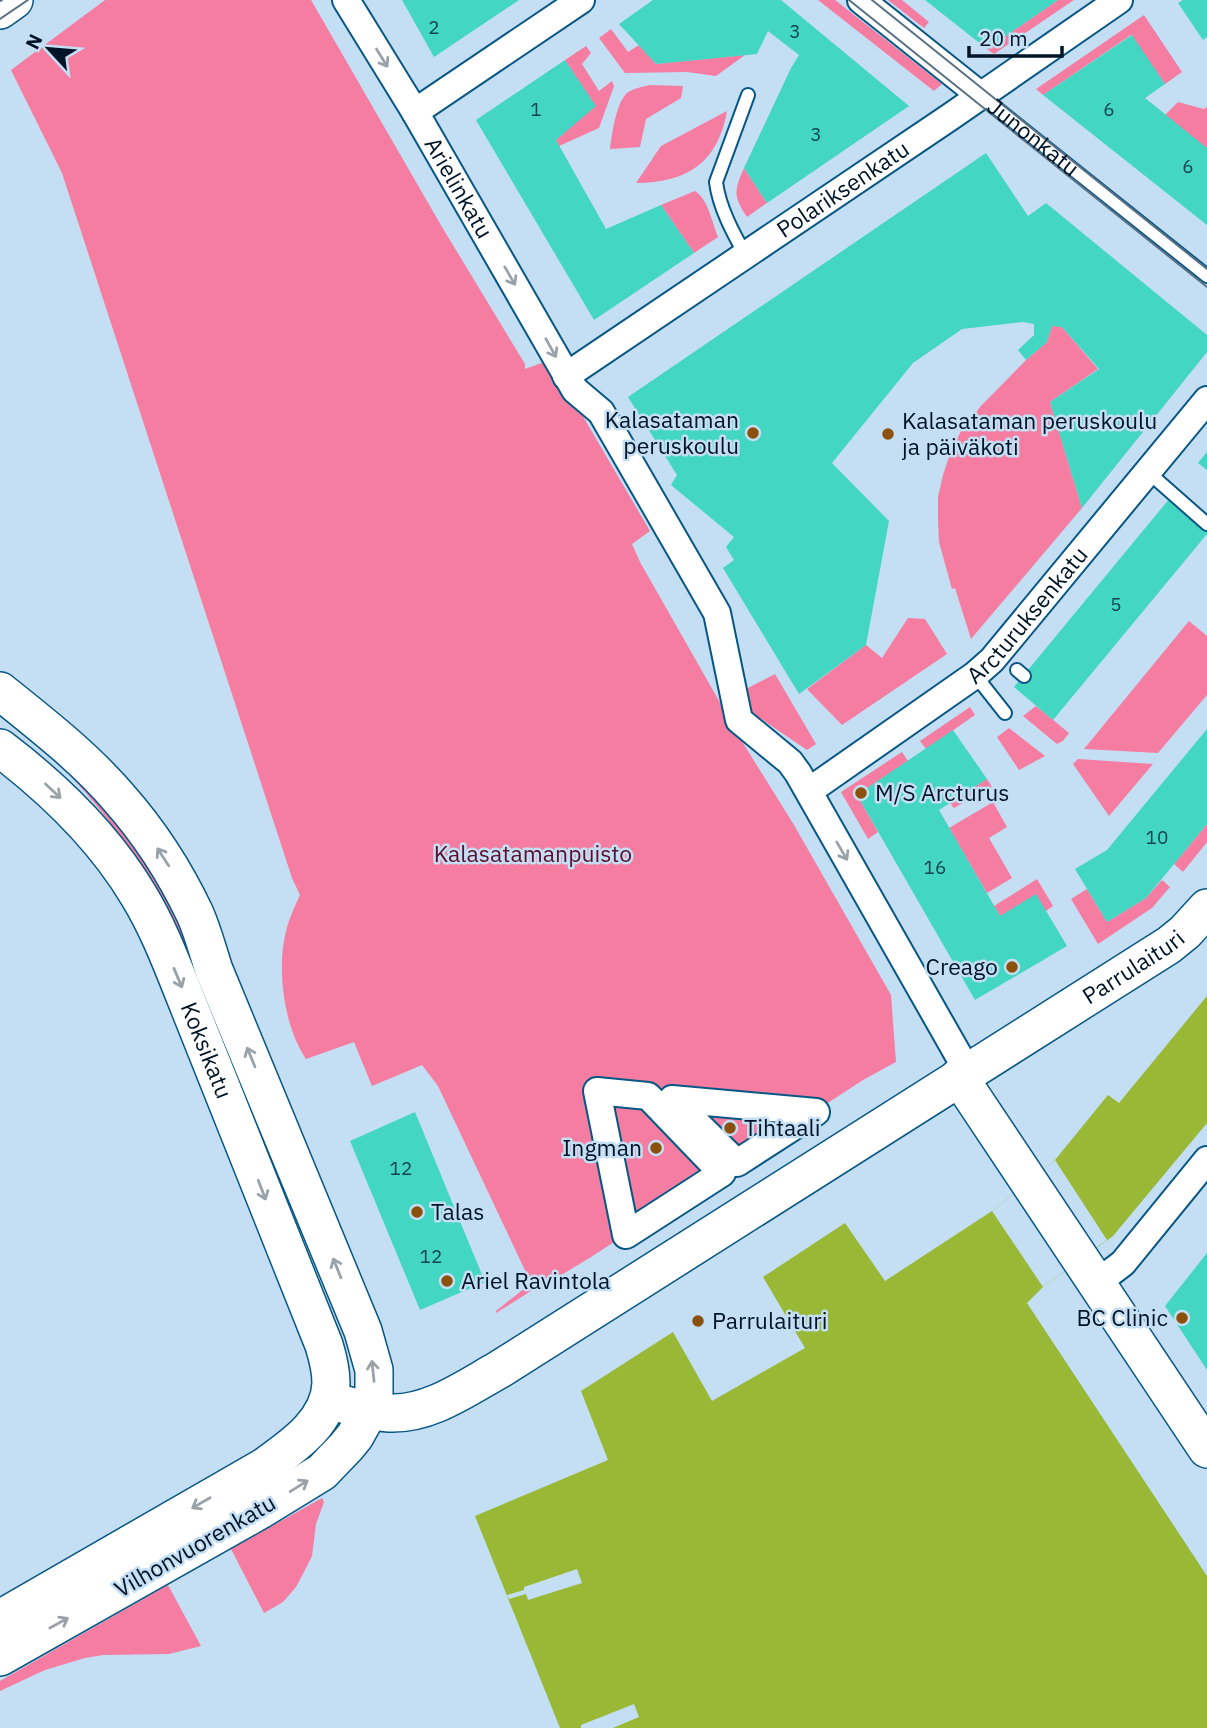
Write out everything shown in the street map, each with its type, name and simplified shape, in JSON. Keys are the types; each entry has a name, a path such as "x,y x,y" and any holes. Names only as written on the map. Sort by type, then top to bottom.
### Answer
{"main road":[{"path":"0,10 14,0"},
{"name":"Koksikatu","path":"0,691 54,736 118,796 143,827 174,875 196,917 214,970 363,1331 374,1370 374,1392 369,1411"},
{"name":"Koksikatu","path":"0,748 57,794 88,827 139,895 161,938 324,1345 331,1380 327,1400"},
{"name":"Parrulaituri","path":"327,1400 369,1411 392,1413 417,1410 448,1398 499,1369 1169,945 1207,908"},
{"path":"963,1074 1028,1181 1207,1449"},
{"name":"Vilhonvuorenkatu","path":"0,1619 264,1467 304,1436 315,1424 327,1400"},
{"name":"Vilhonvuorenkatu","path":"0,1657 322,1472 355,1436 369,1411"}],"street":[{"name":"Arielinkatu","path":"346,0 415,112 566,376 575,390 601,412 717,613 739,720 790,762 809,791 963,1074"},
{"path":"415,112 581,0"},
{"name":"Junonkatu","path":"861,0 980,95"},
{"name":"Polariksenkatu","path":"566,376 1119,0"},
{"name":"Arcturuksenkatu","path":"809,791 975,675 996,656 1207,400"},
{"path":"597,1091 648,1096 722,1173 626,1235 597,1091"},
{"path":"1089,1272 1123,1263 1207,1160"}],"lane":[{"path":"746,256 717,193 716,182 748,95"},
{"name":"Junonkatu","path":"980,95 1207,276"},
{"path":"1147,472 1207,524"},
{"path":"975,675 1005,713"}],"green space":[{"name":"Kalasatamanpuisto","path":"105,0 311,0 442,227 525,364 525,369 550,360 650,531 632,544 640,562 891,995 896,1062 863,1080 591,1257 496,1313 531,1283 438,1086 422,1065 372,1086 354,1042 306,1059 291,1028 283,992 282,954 289,921 300,895 292,878 62,173 11,70"},
{"path":"818,0 835,0 942,84 934,91"},
{"path":"888,0 902,0 929,22 924,28"},
{"path":"1058,0 1074,0 994,54 987,49"},
{"path":"1144,15 1182,72 1165,84 1131,35 1043,95 1036,89"},
{"path":"611,29 628,52 639,45 656,64 745,55 716,76 687,72 625,73 599,38"},
{"path":"586,46 591,53 582,64 599,91 612,81 614,86 599,128 559,146 556,140 595,106 565,60"},
{"path":"650,85 683,86 681,98 646,119 640,147 610,149 615,119 623,98 632,90"},
{"path":"1178,102 1204,109 1207,107 1207,149 1165,115"},
{"path":"727,111 716,144 697,167 670,179 636,183 661,146"},
{"path":"744,168 767,203 747,217 736,193"},
{"path":"695,191 706,205 718,237 694,253 661,205"},
{"path":"1052,326 1062,327 1098,369 1050,402 1082,508 971,639 955,588 952,589 939,542 938,497 943,475 961,431 981,406 1047,342"},
{"path":"908,618 925,619 947,654 842,725 807,689 866,645 882,658"},
{"path":"1189,621 1207,636 1207,695 1158,753 1084,749"},
{"path":"775,674 816,744 807,750 742,706 744,690"},
{"path":"1036,706 1069,733 1063,741 1057,744 1023,716"},
{"path":"970,707 975,715 926,749 920,741"},
{"path":"1009,728 1045,756 1019,770 997,737"},
{"path":"902,752 908,761 857,795 878,832 868,839 841,792"},
{"path":"58,754 156,869 200,961 189,965 142,869 107,819 54,759"},
{"path":"1078,759 1153,764 1109,816 1073,764"},
{"path":"987,779 992,787 954,808 950,803"},
{"path":"993,802 1007,827 989,838 1012,878 987,893 949,828"},
{"path":"1207,824 1207,842 1183,872 1174,864"},
{"path":"1037,879 1053,906 1046,911 1000,916 994,906"},
{"path":"1162,880 1170,887 1152,908 1098,944 1071,899 1087,889 1107,922 1146,898"},
{"path":"322,1498 324,1502 316,1524 312,1556 304,1572 283,1602 264,1613 231,1549"},
{"path":"168,1585 201,1646 169,1654 103,1655 85,1658 45,1670 0,1691 0,1681"}],"shaded area":[{"path":"1207,996 1207,1123 1113,1236 1043,1287 1027,1303 1207,1576 1207,1728 560,1728 475,1516 608,1460 581,1391 673,1332 712,1401 805,1348 763,1277 845,1223 885,1281 992,1211 1055,1160 1108,1095 1119,1103"}],"pier":[{"path":"1055,1160 1107,1240 1043,1287 992,1211"},
{"path":"577,1569 582,1583 528,1600 526,1594 509,1599 507,1595 524,1590 524,1587"},
{"path":"634,1704 639,1717 613,1728 581,1728 581,1725"}],"building":[{"path":"402,0 519,0 434,57"},
{"path":"653,0 781,0 909,106 767,203 744,168 799,55 768,31 757,54 656,64 619,24"},
{"path":"925,0 1058,0 987,49"},
{"path":"1183,0 1207,0 1207,37 1203,40 1178,3"},
{"path":"1132,35 1165,84 1145,98 1207,148 1207,225 1043,95"},
{"path":"565,60 596,106 556,140 606,229 661,205 694,253 594,320 476,120"},
{"name":"Kalasataman peruskoulu ja päiväkoti","path":"986,153 1028,216 1046,203 1207,335 1207,352 1082,508 1050,402 1099,369 1062,327 1052,326 1047,342 1026,360 1018,350 1034,335 1034,324 1023,322 962,329 913,363 832,463 889,521 866,645 799,694 723,568 734,560 726,547 734,537 671,485 677,475 628,397"},
{"path":"1207,452 1207,470 1198,463"},
{"path":"1170,498 1207,529 1207,534 1053,720 1014,687"},
{"path":"1207,729 1207,824 1146,898 1107,922 1075,869 1107,850"},
{"path":"953,730 987,779 939,810 1000,916 1036,894 1067,946 975,1000 857,795"},
{"name":"Talas","path":"415,1112 485,1282 420,1310 350,1141"},
{"path":"1207,1253 1207,1370 1165,1306"}],"tram line":[{"path":"0,19 28,0"},
{"path":"849,0 1207,287"},
{"path":"872,0 1207,269"}],"place":[{"name":"Kalasataman peruskoulu","path":"753,433"},
{"name":"Kalasataman peruskoulu ja päiväkoti","path":"888,434"},
{"name":"M/S Arcturus","path":"861,793"},
{"name":"Creago","path":"1012,967"},
{"name":"Tihtaali","path":"730,1128"},
{"name":"Ingman","path":"656,1148"},
{"name":"Talas","path":"417,1212"},
{"name":"Ariel Ravintola","path":"447,1281"},
{"name":"BC Clinic","path":"1182,1318"},
{"name":"Parrulaituri","path":"698,1321"}]}
